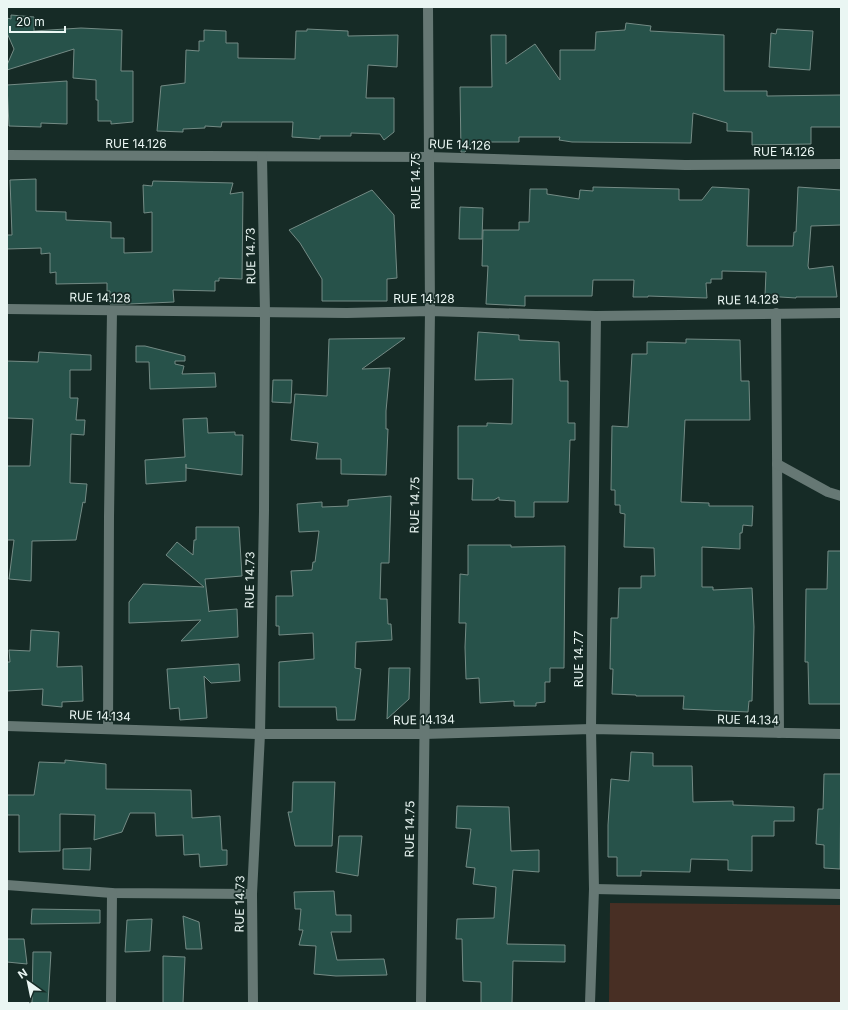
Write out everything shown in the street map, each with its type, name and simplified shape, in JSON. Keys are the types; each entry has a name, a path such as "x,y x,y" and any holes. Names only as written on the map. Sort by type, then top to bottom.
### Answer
{"street":[{"name":"RUE 14.75","path":"421,1003 430,311 428,7"},
{"name":"RUE 14.126","path":"7,155 429,157 686,165 841,164"},
{"name":"RUE 14.73","path":"253,1003 252,894 260,734 265,312 262,157"},
{"name":"RUE 14.128","path":"7,309 347,313 430,311 596,316 841,313"},
{"path":"108,729 108,525 112,311"},
{"path":"776,313 779,733"},
{"name":"RUE 14.77","path":"590,1003 594,889 592,729 596,316"},
{"path":"777,464 828,492 841,496"},
{"name":"RUE 14.134","path":"7,726 260,734 424,734 592,729 841,734"},
{"path":"7,885 112,893 252,894"},
{"path":"594,889 841,894"},
{"path":"111,1003 112,893"}],"shaded area":[{"path":"610,903 841,905 841,1003 609,1003"}],"building":[{"path":"11,15 34,17 34,31 81,28 122,30 121,71 133,71 133,122 111,124 111,121 98,121 96,80 73,78 74,49 7,70 7,65 14,49 7,33 7,18 11,19"},
{"path":"626,23 651,26 650,31 724,35 724,91 767,91 767,96 841,95 841,127 811,127 811,144 752,145 752,132 727,131 727,123 693,113 691,143 572,142 559,140 560,137 519,137 519,142 472,142 465,152 461,152 460,87 492,87 491,35 506,35 506,64 535,44 560,80 560,50 595,50 596,32 625,30"},
{"path":"307,29 348,31 348,36 398,35 397,67 368,65 366,98 394,98 394,132 384,140 380,134 351,133 351,136 320,136 320,139 292,137 293,122 222,122 221,127 205,126 205,128 183,129 183,132 157,131 161,86 185,83 186,50 199,51 199,41 204,41 204,30 226,31 226,43 238,43 238,58 295,59 296,31 307,31"},
{"path":"777,29 813,31 810,70 769,67 771,33 776,34"},
{"path":"67,81 67,124 41,123 41,127 9,126 7,85"},
{"path":"36,179 36,211 66,212 66,220 111,222 111,238 124,238 124,253 152,252 152,212 144,213 143,185 152,186 153,181 233,183 230,194 243,192 242,279 219,278 219,281 215,281 215,291 173,290 174,302 129,304 110,304 110,291 107,291 107,283 56,284 56,272 50,273 50,253 41,254 41,248 7,249 7,235 12,235 10,180"},
{"path":"593,187 679,189 679,200 702,200 712,187 749,189 747,246 793,246 794,232 796,232 798,187 841,190 841,225 811,226 808,266 809,269 833,266 837,297 796,298 765,296 766,272 722,271 722,279 711,279 711,283 706,283 707,298 648,296 633,297 634,280 593,280 592,296 525,296 525,306 486,304 488,266 482,266 483,230 519,230 519,222 529,222 530,189 547,189 547,194 579,199 580,190 593,191"},
{"path":"372,190 394,215 397,278 387,279 387,301 322,301 322,279 300,243 289,230"},
{"path":"460,207 483,208 482,239 459,239"},
{"path":"478,332 519,335 519,340 559,342 560,381 568,381 568,423 575,423 575,440 570,440 568,502 534,502 534,517 515,517 515,501 499,500 499,497 494,500 472,500 473,479 458,479 458,426 487,426 487,423 512,424 513,379 475,380"},
{"path":"405,338 362,369 390,368 386,411 386,429 388,429 386,475 341,474 341,459 316,459 318,443 291,440 295,394 327,396 329,339"},
{"path":"686,339 740,340 741,381 749,381 750,420 685,420 681,502 709,503 709,506 753,506 752,526 743,525 742,533 740,533 740,549 702,547 702,587 713,587 713,590 752,588 754,627 752,701 749,701 748,712 683,709 684,696 636,696 612,694 613,669 610,669 611,618 618,618 619,588 641,588 641,576 655,576 654,548 624,547 625,514 620,513 620,505 615,505 615,490 611,490 612,426 628,427 632,354 647,354 647,342 686,343"},
{"path":"136,346 145,346 185,356 185,361 175,361 175,364 184,366 182,374 215,373 216,387 150,389 149,362 136,362"},
{"path":"39,352 91,355 91,370 70,370 70,398 78,398 76,420 85,420 84,435 71,434 70,483 87,484 85,503 83,502 76,540 32,541 31,581 9,579 14,540 7,540 7,466 30,466 33,419 7,418 7,361 38,362"},
{"path":"273,380 292,380 291,403 272,402"},
{"path":"207,418 208,433 235,432 235,435 243,435 242,475 186,468 186,481 146,484 145,460 185,457 183,419"},
{"path":"391,496 389,563 381,563 380,599 387,599 388,624 391,624 392,640 356,642 355,668 361,669 355,720 337,720 336,707 279,707 279,662 314,659 313,633 279,635 279,626 276,626 276,596 293,596 291,571 312,570 313,562 315,562 319,531 299,532 297,504 322,502 322,507 348,506 348,500"},
{"path":"196,527 239,527 242,576 205,579 209,612 237,609 238,637 181,641 201,620 129,623 129,602 143,584 204,587 166,555 177,542 193,555 194,540 196,540"},
{"path":"468,545 511,545 511,547 565,546 564,668 550,668 550,682 545,682 545,702 536,703 536,706 514,706 514,701 480,703 479,678 466,679 466,623 459,623 460,574 468,575"},
{"path":"828,551 841,551 841,704 809,704 808,662 805,662 806,589 827,589"},
{"path":"31,630 59,632 57,667 82,666 83,701 62,702 62,707 42,705 43,689 7,691 7,662 10,662 9,650 30,651"},
{"path":"239,664 240,681 211,683 204,676 207,718 180,720 179,708 170,709 167,669"},
{"path":"389,668 410,668 409,699 387,719"},
{"path":"631,752 653,753 653,766 692,766 693,802 733,801 733,805 794,807 794,821 774,821 774,836 752,836 752,871 728,870 728,860 691,859 690,872 641,871 641,876 617,876 617,857 608,857 608,825 611,779 629,781"},
{"path":"65,760 106,764 106,789 191,790 192,818 220,816 222,850 227,850 227,865 200,867 199,854 184,855 183,835 156,836 155,813 130,813 122,832 94,840 95,815 60,814 60,851 19,852 19,815 7,815 7,795 34,795 39,762 65,763"},
{"path":"824,774 841,774 840,869 824,868 824,845 816,844 818,809 823,809"},
{"path":"293,782 335,782 332,846 295,846 288,812 292,812"},
{"path":"457,806 509,807 511,851 539,850 539,872 513,870 507,944 565,945 565,962 513,961 512,1003 481,1003 481,982 463,981 462,939 456,939 457,919 494,918 496,887 473,884 475,868 466,867 471,829 456,828"},
{"path":"339,836 362,836 358,876 336,872"},
{"path":"91,848 90,870 63,869 63,849"},
{"path":"334,891 336,915 351,915 351,932 331,932 337,960 384,959 387,975 336,976 314,974 316,946 299,945 303,930 299,930 301,909 295,909 294,892"},
{"path":"32,909 100,910 100,923 31,924"},
{"path":"183,916 199,922 202,949 186,949"},
{"path":"152,919 150,951 125,952 127,920"},
{"path":"7,939 24,939 27,964 7,962"},
{"path":"33,952 51,952 48,1003 32,1003"},
{"path":"163,956 185,957 183,1003 163,1003"}]}
